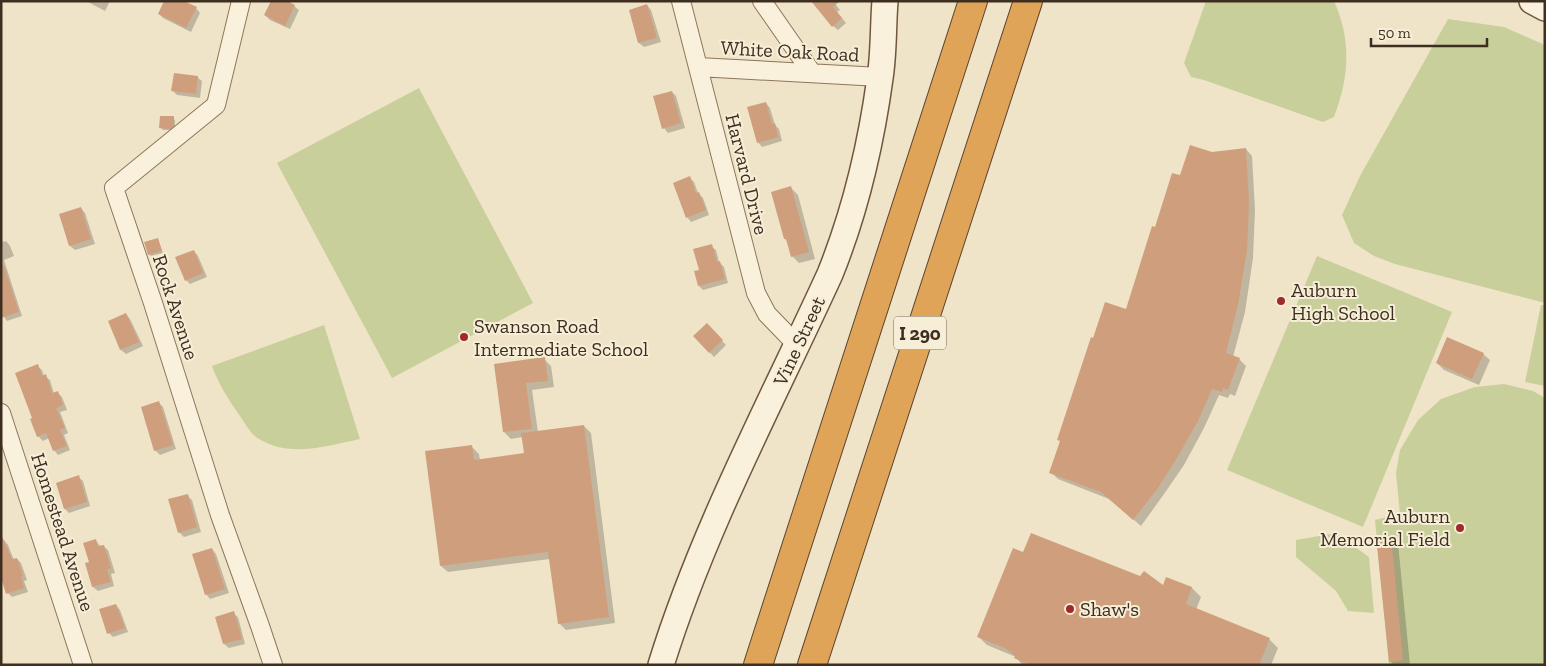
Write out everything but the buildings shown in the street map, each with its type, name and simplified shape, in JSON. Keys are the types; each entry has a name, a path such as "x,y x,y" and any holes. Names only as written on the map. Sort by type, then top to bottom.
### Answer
{"highway":[{"name":"I 290","path":"758,665 973,1"},
{"name":"I 290","path":"812,665 1028,1"}],"street":[{"name":"Rock Avenue","path":"241,1 216,105 114,188 156,312 220,514 273,665"},
{"name":"Harvard Drive","path":"681,1 758,300 767,314 798,344"},
{"path":"762,1 812,73"},
{"name":"Vine Street","path":"661,665 686,590 712,528 830,274 846,232 864,164 880,76 884,1"},
{"path":"1532,1 1545,8"},
{"name":"White Oak Road","path":"698,68 880,76"},
{"name":"Homestead Avenue","path":"1,413 84,665"}],"green space":[{"path":"1206,1 1334,1 1344,30 1346,59 1343,88 1334,117 1323,122 1191,77 1184,63"},
{"path":"1448,19 1504,27 1545,45 1545,303 1395,264 1374,256 1354,243 1342,215 1360,176"},
{"path":"419,88 533,303 392,378 277,163"},
{"path":"1317,256 1452,312 1363,527 1227,470"},
{"path":"1541,305 1545,305 1545,386 1525,382"},
{"path":"324,325 360,439 322,447 296,449 271,445 259,439 251,432 232,404 212,366"},
{"name":"Auburn Memorial Field","path":"1504,384 1533,391 1545,398 1545,665 1389,665 1375,520 1400,514 1396,473 1400,450 1418,420 1441,399 1475,387"},
{"path":"1336,533 1369,557 1374,613 1348,611 1336,591 1296,557 1296,540"}],"place":[{"name":"Auburn High School","path":"1281,301"},
{"name":"Swanson Road Intermediate School","path":"464,337"},
{"name":"Auburn Memorial Field","path":"1460,528"},
{"name":"Shaw's","path":"1070,609"}]}
